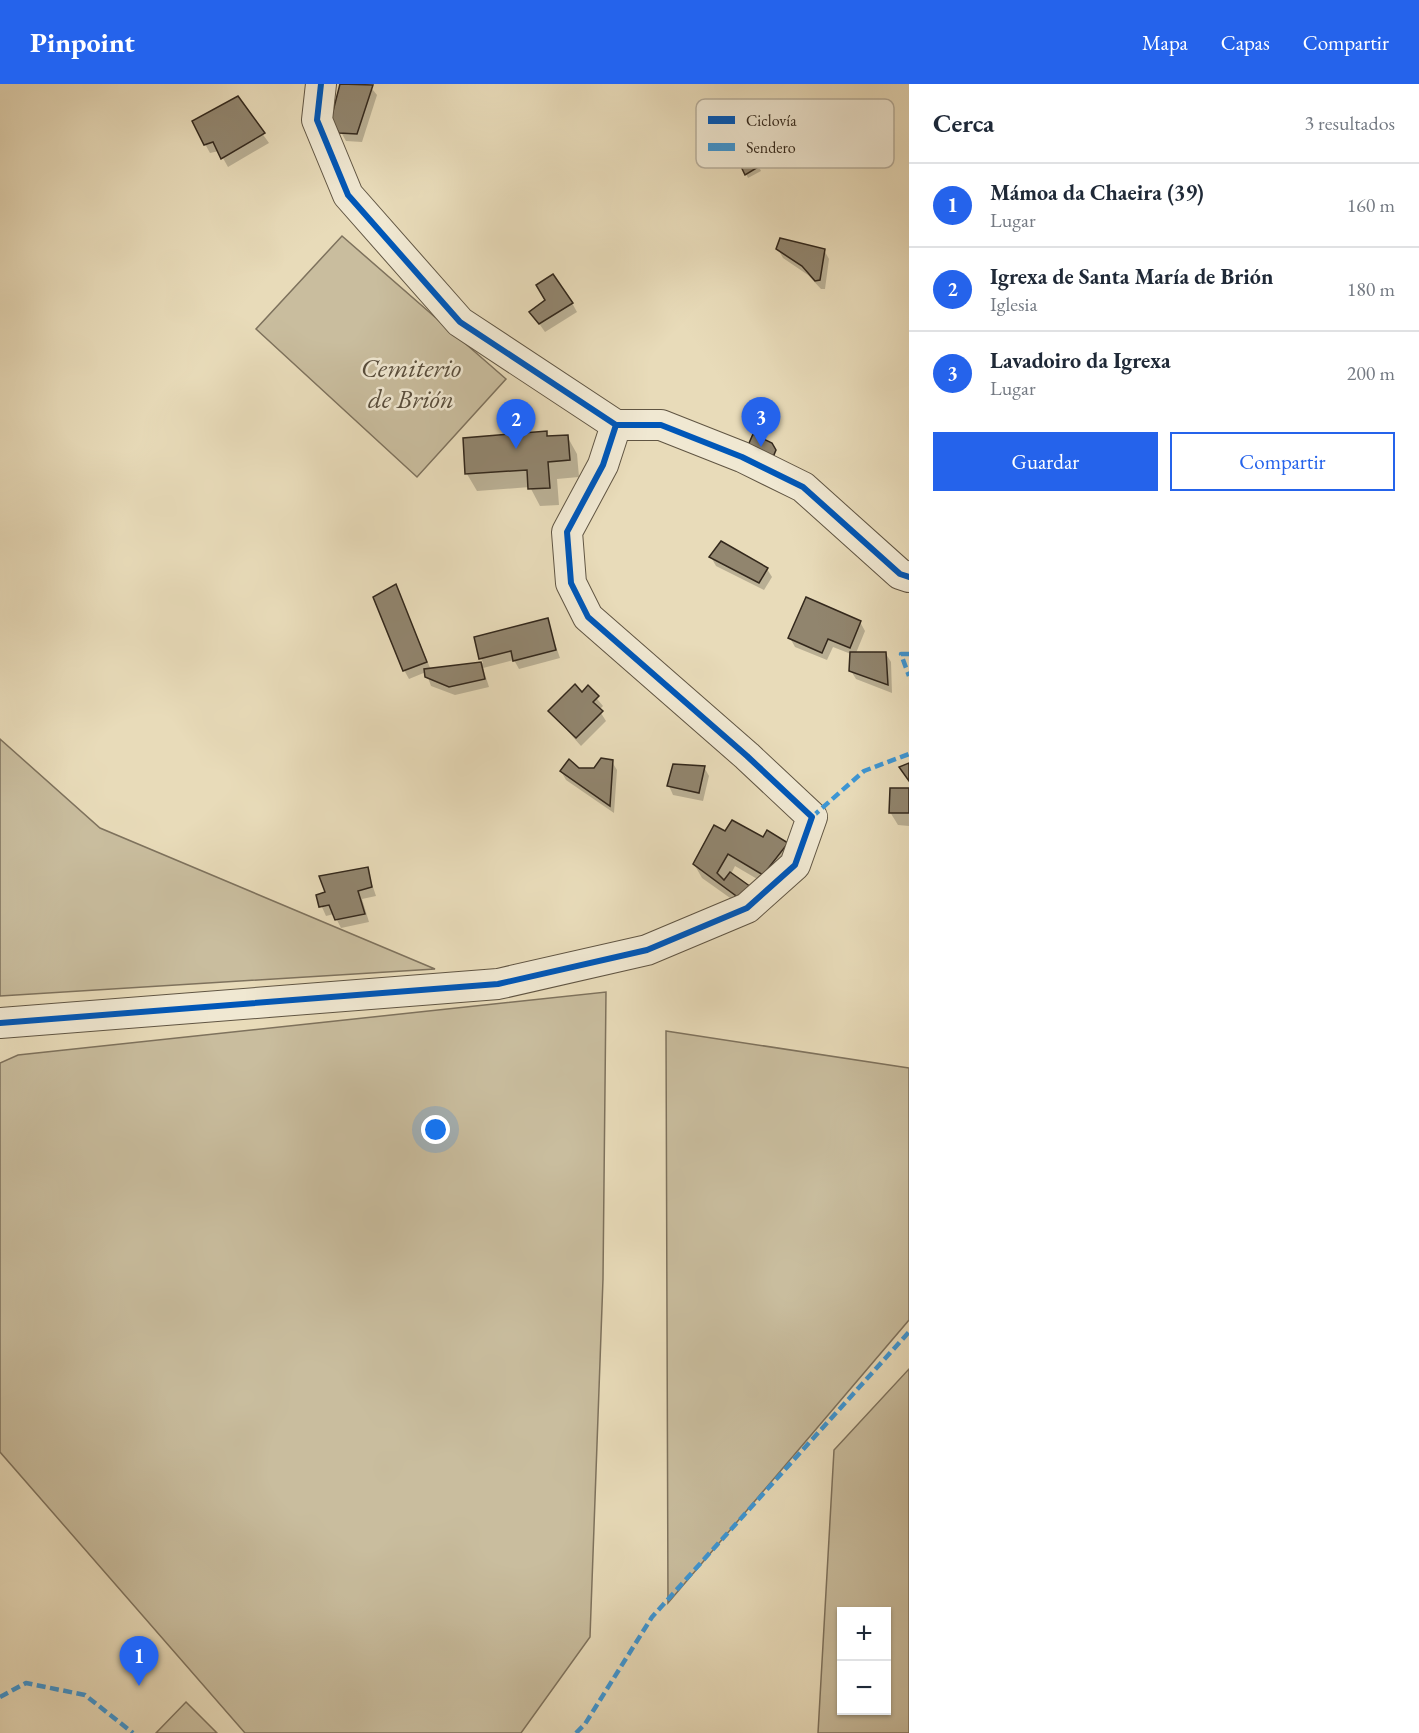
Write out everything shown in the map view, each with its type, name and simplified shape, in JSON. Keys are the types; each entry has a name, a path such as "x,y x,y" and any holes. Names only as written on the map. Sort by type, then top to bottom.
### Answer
{"street":[{"path":"321,84 316,120 348,195 460,322 616,425 661,425 742,457 803,487 900,574 909,578"},
{"path":"0,1023 498,984 647,950 747,908 795,865 812,817 747,756 588,617 572,583 567,532 603,465 616,425"}],"green space":[{"name":"Cemiterio de Brión","path":"342,236 506,379 417,477 256,329"},
{"path":"0,739 100,828 435,969 0,996"},
{"path":"606,992 603,1279 590,1637 521,1733 245,1733 0,1452 0,1063 18,1055"},
{"path":"666,1031 909,1068 909,1320 668,1603"},
{"path":"909,1369 909,1733 818,1733 834,1450"},
{"path":"186,1702 217,1733 156,1733"}],"building":[{"path":"340,84 373,85 357,134 339,133 331,119"},
{"path":"238,96 265,133 221,159 213,142 204,145 192,121"},
{"path":"742,168 757,168 745,175"},
{"path":"780,238 825,249 820,280 815,281 802,266 776,249"},
{"path":"553,274 573,303 539,324 529,312 545,300 536,285"},
{"path":"547,431 547,436 568,435 570,460 548,462 550,488 528,489 527,470 465,474 463,438"},
{"path":"753,434 772,443 776,450 773,457 746,450"},
{"path":"721,541 768,568 759,583 709,557"},
{"path":"396,584 427,662 403,671 373,597"},
{"path":"806,597 861,621 850,648 828,639 822,653 788,638"},
{"path":"548,618 556,650 513,661 511,651 479,659 474,637"},
{"path":"850,652 886,652 888,685 849,671"},
{"path":"481,662 485,679 449,687 425,677 424,669"},
{"path":"575,684 582,692 588,685 599,696 593,702 603,711 576,738 548,711"},
{"path":"601,758 613,760 610,806 560,771 569,759 579,768 594,768"},
{"path":"909,763 909,781 899,767"},
{"path":"673,764 705,766 699,793 667,786"},
{"path":"890,788 909,788 909,813 889,813"},
{"path":"732,820 763,837 767,830 788,843 763,875 728,854 717,873 724,880 730,872 751,887 739,898 693,864 714,825 725,831"},
{"path":"368,867 372,887 358,891 365,914 335,920 329,905 319,907 316,895 325,892 319,876"}],"marked path":[{"path":"909,654 901,654 909,676"},
{"path":"812,817 864,771 909,754"},
{"path":"576,1733 585,1724 652,1617 909,1332"},
{"path":"0,1697 26,1683 85,1695 133,1733"}],"cycle path":[{"path":"321,84 317,120 348,195 460,322 616,425 661,425 742,457 803,487 900,574 909,577"},
{"path":"0,1023 498,984 647,950 747,908 795,865 812,817 747,756 588,617 571,583 567,532 603,465 616,425"}],"place":[{"name":"Lavadoiro da Igrexa","path":"761,447"},
{"name":"Igrexa de Santa María de Brión","path":"516,449"},
{"name":"Mámoa da Chaeira (39)","path":"139,1686"}]}
